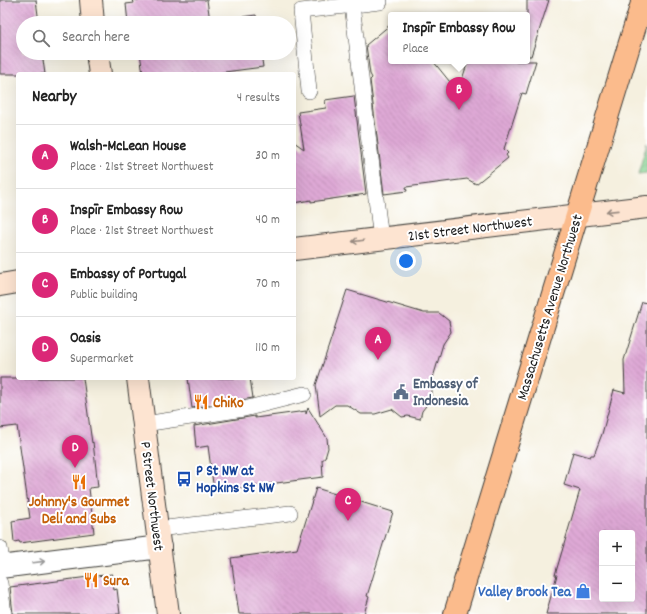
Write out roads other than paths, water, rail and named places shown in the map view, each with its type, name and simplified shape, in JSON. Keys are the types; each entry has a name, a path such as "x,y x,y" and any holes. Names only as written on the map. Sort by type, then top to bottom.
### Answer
{"main road":[{"name":"Massachusetts Avenue Northwest","path":"455,614 643,0"}],"street":[{"path":"91,0 93,16"},
{"path":"98,60 100,72"},
{"name":"21st Street Northwest","path":"296,249 647,207"},
{"path":"0,284 16,282"},
{"name":"P Street Northwest","path":"138,380 168,614"},
{"path":"1,566 159,538"}],"lane":[{"path":"309,91 301,11 380,2 379,0"},
{"path":"352,5 380,239"},
{"path":"144,424 244,409 304,394"},
{"path":"159,538 290,513"},
{"path":"1,566 4,614"}],"place":[{"name":"Inspīr Embassy Row","path":"459,110"},
{"name":"Walsh-McLean House","path":"378,360"},
{"name":"Embassy of Indonesia","path":"401,392"},
{"name":"ChiKo","path":"201,402"},
{"name":"Oasis","path":"75,468"},
{"name":"P St NW at Hopkins St NW","path":"184,479"},
{"name":"Johnny's Gourmet Deli and Subs","path":"79,482"},
{"name":"Embassy of Portugal","path":"348,521"},
{"name":"Sura","path":"91,580"},
{"name":"Valley Brook Tea","path":"583,591"}]}
